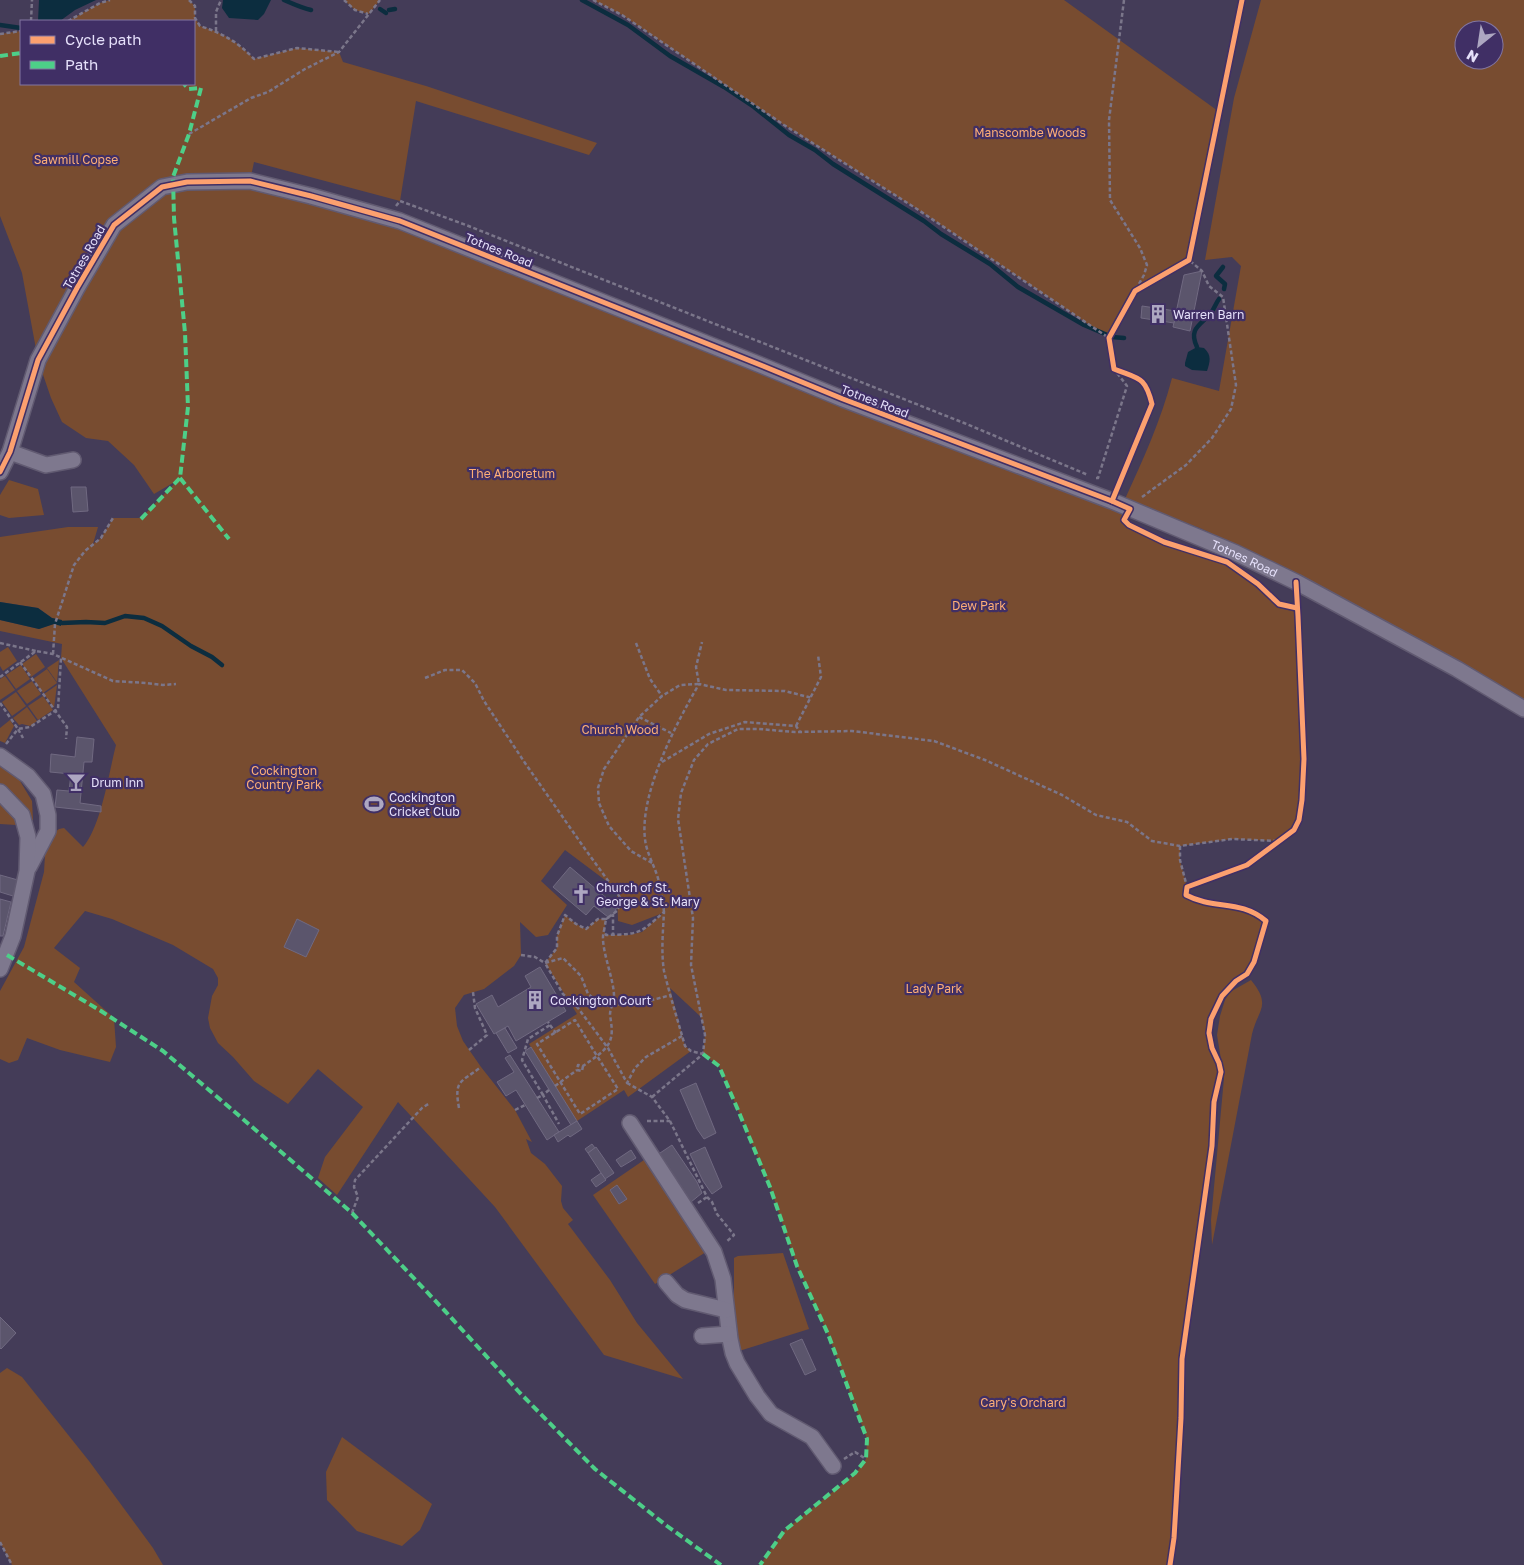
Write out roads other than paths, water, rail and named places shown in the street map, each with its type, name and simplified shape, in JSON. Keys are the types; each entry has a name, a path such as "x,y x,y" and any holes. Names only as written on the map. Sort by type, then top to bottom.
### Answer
{"street":[{"name":"Totnes Road","path":"0,472 10,452 38,360 114,225 162,187 187,182 250,181 389,217 754,362 842,400 1130,509 1296,582 1458,669 1524,709"},
{"path":"10,452 46,465 73,460"},
{"path":"0,756 28,776 43,794 48,815 48,831 27,871"},
{"path":"0,792 22,815 28,837 27,871 13,936 0,969"},
{"path":"630,1123 714,1252 723,1279 729,1334 737,1363 757,1396 771,1414 812,1437 833,1466"},
{"path":"666,1282 677,1295 685,1300 726,1310"},
{"path":"702,1336 729,1334"}],"water":[{"path":"39,0 96,0 75,10 61,20 38,20"},
{"path":"223,0 271,0 264,14 258,20 229,18 222,8"},
{"path":"1197,347 1204,348 1208,353 1207,371 1192,370 1185,366 1188,352"},
{"path":"0,602 38,608 52,618 62,620 61,626 54,624 39,629 0,620"}],"waterway":[{"path":"284,0 311,10"},
{"path":"582,0 628,25 670,56 724,87 754,107 789,135 990,264 1018,287 1084,325 1112,337 1124,338"},
{"path":"380,9 386,13"},
{"path":"389,10 395,9"},
{"path":"0,25 20,28"},
{"path":"1223,267 1216,276 1225,284 1224,289"},
{"path":"1197,347 1195,331 1211,313 1219,299"},
{"path":"62,623 105,623 125,616 144,618 162,626 222,665"}],"place":[{"name":"Warren Barn","path":"1158,314"},
{"name":"Drum Inn","path":"76,782"},
{"name":"Cockington Cricket Club","path":"374,804"},
{"name":"Church of St. George & St. Mary","path":"581,894"},
{"name":"Cockington Court","path":"535,1000"}],"park label":[{"name":"Manscombe Woods","path":"1030,132"},
{"name":"Sawmill Copse","path":"76,159"},
{"name":"The Arboretum","path":"512,473"},
{"name":"Dew Park","path":"979,605"},
{"name":"Church Wood","path":"620,729"},
{"name":"Cockington Country Park","path":"284,777"},
{"name":"Lady Park","path":"934,988"},
{"name":"Cary's Orchard","path":"1023,1402"}]}
